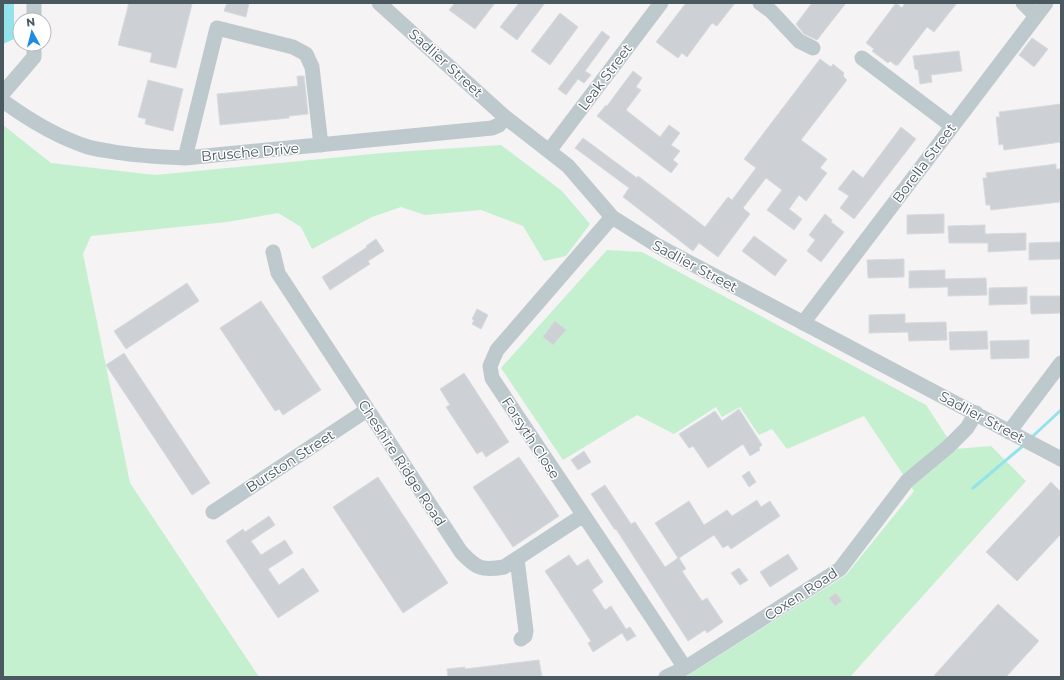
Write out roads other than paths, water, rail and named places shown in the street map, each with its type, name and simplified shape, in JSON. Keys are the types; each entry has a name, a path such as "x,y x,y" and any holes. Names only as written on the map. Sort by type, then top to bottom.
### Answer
{"lane":[{"name":"Sadlier Street","path":"379,3 505,117 568,166 612,217 658,246 1061,459"},
{"name":"Leak Street","path":"549,151 661,3"},
{"path":"760,3 799,40 813,48"},
{"path":"1023,3 1036,16"},
{"name":"Borella Street","path":"802,323 1046,3"},
{"path":"185,158 217,28 292,47 306,54 312,67 321,145"},
{"path":"3,93 34,58 34,52"},
{"path":"862,58 952,126"},
{"name":"Brusche Drive","path":"3,101 22,115 48,130 89,148 150,157 185,158 492,128 499,125 505,117"},
{"name":"Forsyth Close","path":"612,217 497,350 490,366 492,378 582,516 635,591 685,668"},
{"name":"Cheshire Ridge Road","path":"273,252 278,274 461,552 472,564 488,569 504,567 582,516"},
{"path":"1009,432 1061,363"},
{"name":"Burston Street","path":"213,512 367,410"},
{"name":"Coxen Road","path":"666,677 685,668 840,569 907,481 944,451 967,428 976,413"},
{"path":"517,559 526,631 525,636 521,639"}],"water":[{"path":"3,3 14,3 14,12 12,12 12,40 3,44"}],"waterway":[{"path":"1033,436 1061,410"},
{"path":"973,488 1024,445"}]}
